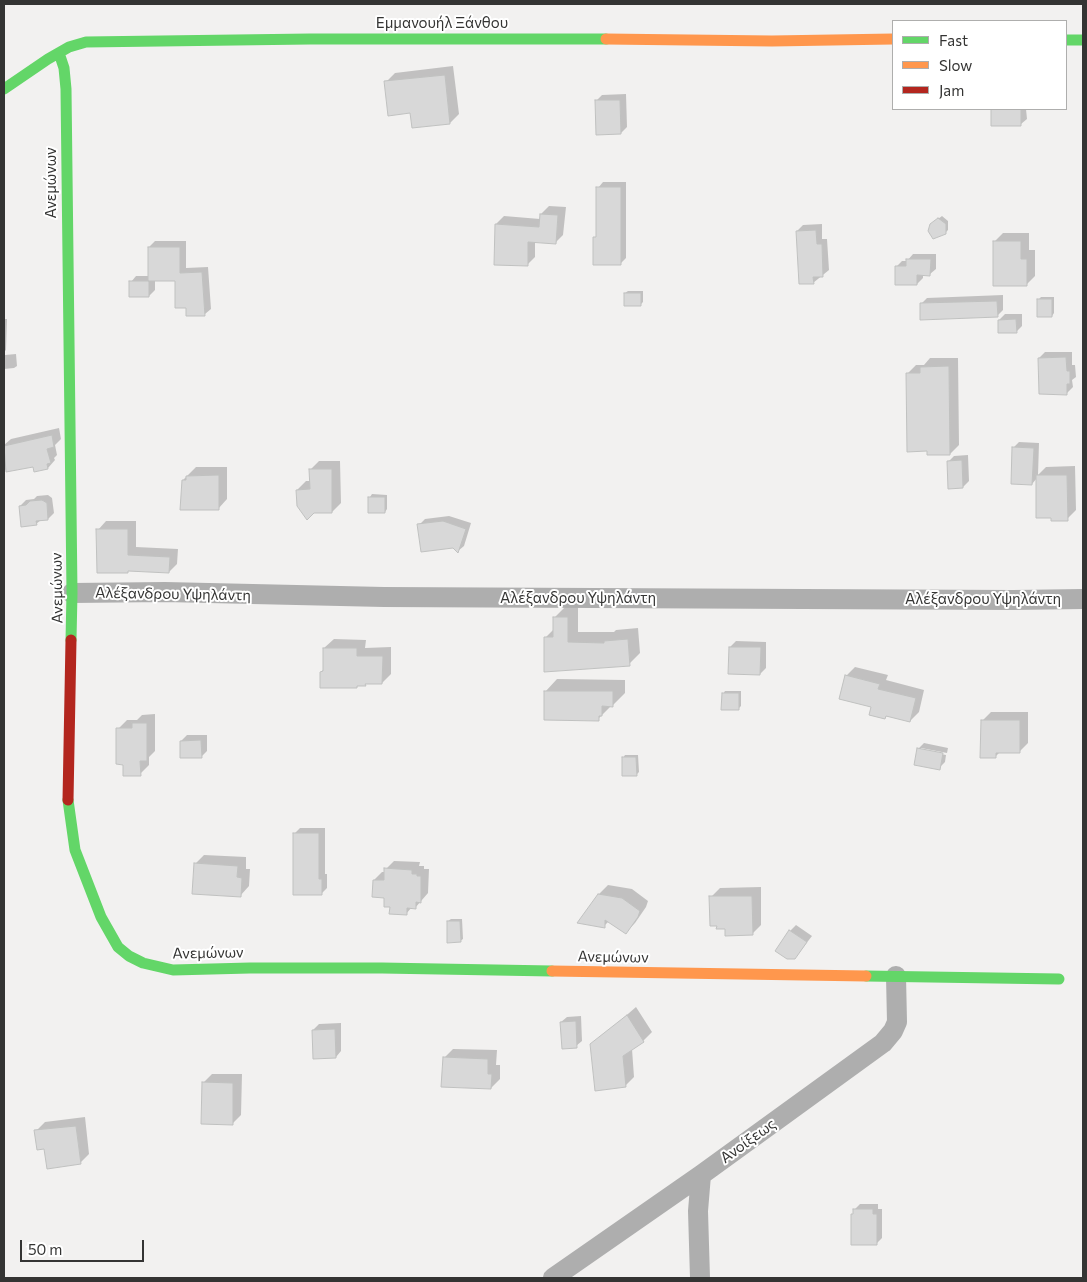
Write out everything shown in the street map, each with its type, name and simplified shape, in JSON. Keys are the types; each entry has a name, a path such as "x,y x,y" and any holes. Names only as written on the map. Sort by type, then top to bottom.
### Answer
{"street":[{"name":"Εμμανουήλ Ξάνθου","path":"4,89 35,67 76,44 95,42 534,38 772,41 892,39"},
{"path":"1067,40 1083,40"},
{"name":"Ανεμώνων","path":"59,53 64,68 66,89 66,265 72,593 67,796 75,850 101,917 118,946 135,960 173,970 328,968 1059,979"},
{"name":"Αλέξανδρου Υψηλάντη","path":"72,593 175,592 384,598 1083,599"},
{"name":"Ανοίξεως","path":"553,1278 701,1175 888,1038 897,1022 896,976"},
{"path":"700,1278 698,1211 701,1175"}],"building":[{"path":"445,75 450,124 412,128 410,113 388,116 384,81"},
{"path":"595,100 620,100 621,134 596,135"},
{"path":"991,110 1021,110 1021,126 991,126"},
{"path":"596,187 621,187 621,265 593,265 593,237 596,237"},
{"path":"540,214 558,215 556,244 528,242 528,266 494,265 495,224 539,227"},
{"path":"938,218 946,224 946,234 933,239 928,231 930,224"},
{"path":"816,230 817,244 822,244 823,277 813,277 814,284 799,284 796,231"},
{"path":"993,241 1021,241 1021,259 1027,259 1027,286 993,286"},
{"path":"148,247 180,247 180,273 202,272 205,316 186,316 186,308 175,308 175,281 148,281"},
{"path":"906,259 931,259 930,276 917,275 917,285 895,285 895,266 906,266"},
{"path":"129,281 149,281 149,297 129,297"},
{"path":"624,293 641,293 641,306 624,306"},
{"path":"1037,299 1052,299 1052,317 1037,317"},
{"path":"997,301 998,317 920,320 920,303"},
{"path":"1016,319 1017,333 998,333 998,320"},
{"path":"1066,357 1067,371 1070,371 1070,384 1067,384 1067,395 1039,394 1038,358"},
{"path":"949,366 950,455 927,455 927,451 907,452 906,373 920,373 920,367"},
{"path":"52,435 54,447 47,449 51,463 47,464 48,469 34,472 33,467 6,472 4,446"},
{"path":"1012,447 1034,448 1032,485 1011,484"},
{"path":"962,460 963,488 948,489 947,461"},
{"path":"309,469 332,469 332,513 314,513 307,520 297,506 296,490 310,489"},
{"path":"219,475 219,510 180,510 182,480 186,480 186,476"},
{"path":"1036,475 1067,475 1068,521 1051,521 1051,518 1036,518"},
{"path":"368,497 385,497 385,513 368,513"},
{"path":"42,500 47,503 48,520 36,521 37,525 21,527 19,506 26,505 30,501"},
{"path":"443,521 466,529 458,553 453,548 421,552 417,524"},
{"path":"96,529 128,529 128,555 170,557 169,573 128,571 128,573 97,573"},
{"path":"553,617 568,617 568,642 604,643 604,641 628,639 630,666 544,672 544,637 553,637"},
{"path":"729,647 761,647 760,675 728,674"},
{"path":"323,648 357,648 357,656 383,656 382,684 365,684 366,686 357,686 357,688 320,688 320,672 323,671"},
{"path":"845,675 880,684 878,689 916,698 910,722 886,716 885,719 869,715 871,707 839,699"},
{"path":"544,691 613,691 613,707 602,706 602,716 599,716 599,721 544,720"},
{"path":"722,693 739,693 739,710 721,710"},
{"path":"981,720 1020,720 1020,753 996,753 996,758 980,758"},
{"path":"132,723 147,723 147,761 140,761 141,776 123,776 123,765 116,764 116,728 132,728"},
{"path":"201,740 202,758 180,758 180,741"},
{"path":"917,748 943,753 940,770 914,765"},
{"path":"622,757 636,757 637,776 622,776"},
{"path":"293,833 319,833 319,879 322,879 322,895 293,895"},
{"path":"194,863 238,866 237,877 242,878 241,897 192,894"},
{"path":"384,868 412,870 412,874 421,876 421,903 416,902 416,909 407,908 407,915 389,914 390,907 384,907 384,898 372,897 373,880 384,880"},
{"path":"598,894 622,898 640,911 626,934 605,920 605,928 577,923"},
{"path":"709,896 752,896 753,935 725,936 725,929 716,929 717,926 710,926"},
{"path":"447,921 460,921 461,942 447,943"},
{"path":"789,930 807,942 795,959 787,959 775,951"},
{"path":"627,1015 644,1042 623,1056 626,1087 595,1091 590,1044"},
{"path":"576,1021 577,1048 562,1049 560,1022"},
{"path":"335,1029 336,1058 313,1059 312,1030"},
{"path":"443,1057 488,1059 488,1074 492,1074 491,1089 441,1087"},
{"path":"202,1082 233,1083 233,1125 201,1124"},
{"path":"76,1126 81,1164 47,1169 44,1149 37,1150 34,1130"},
{"path":"853,1209 873,1209 873,1214 877,1214 877,1245 851,1245 851,1214 853,1214"}],"traffic: fast":[{"path":"4,89 48,59 69,47 86,42 310,39 606,39"},
{"path":"1067,40 1083,40"},
{"path":"59,53 64,68 66,89 71,640"},
{"path":"68,800 75,850 101,917 118,947 129,956 143,963 173,970 382,968 552,971"},
{"path":"866,976 1059,979"}],"traffic: slow":[{"path":"606,39 772,41 892,39"},
{"path":"552,971 866,976"}],"traffic: jam":[{"path":"68,800 71,640"}]}
